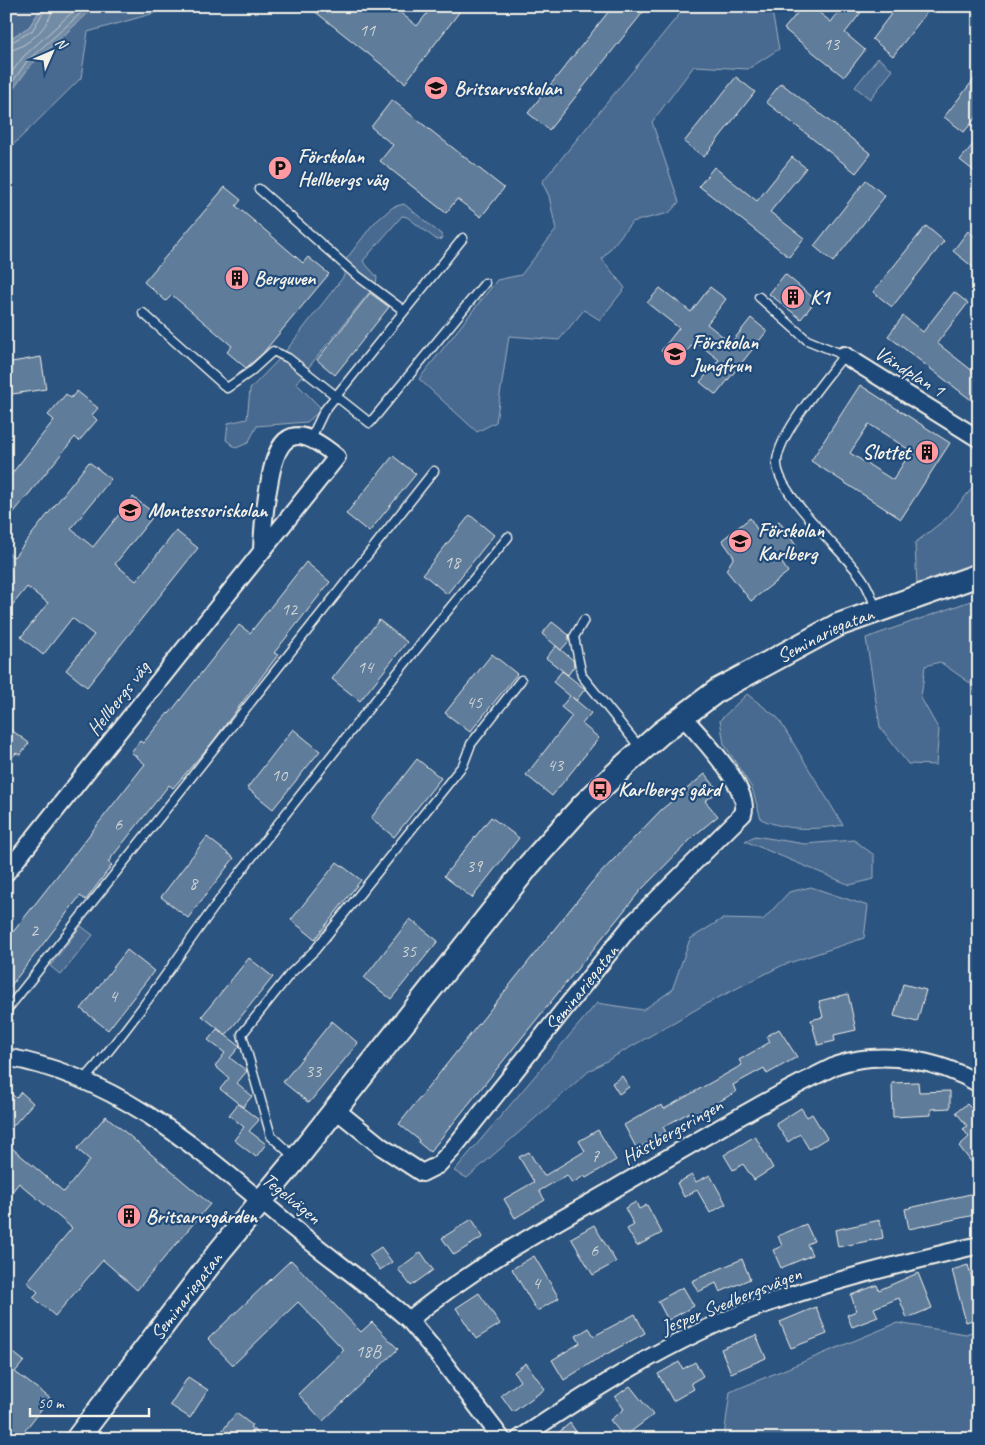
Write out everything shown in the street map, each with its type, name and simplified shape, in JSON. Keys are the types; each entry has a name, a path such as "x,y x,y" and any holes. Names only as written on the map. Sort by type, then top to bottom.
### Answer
{"street":[{"name":"Vändplan 1","path":"844,355 979,439"},
{"path":"262,549 266,501 274,455 286,440 295,437 311,438"},
{"name":"Hellbergs väg","path":"6,873 337,457 311,438"},
{"name":"Seminariegatan","path":"76,1439 219,1252 296,1159 540,853 583,805 642,750 718,690 838,625 979,575"},
{"name":"Seminariegatan","path":"335,1109 382,1147 422,1173 438,1165 451,1151 633,923 743,814 745,803 738,786 684,716"},
{"name":"Tegelvägen","path":"6,1056 84,1080 117,1095 150,1115 212,1159 409,1320 502,1439"},
{"name":"Hästbergsringen","path":"409,1320 461,1280 512,1248 723,1127 837,1065 856,1060 906,1059 932,1064 955,1072 979,1084"},
{"name":"Jesper Svedbergsvägen","path":"519,1439 625,1370 671,1346 758,1307 837,1280 979,1244"}],"lane":[{"path":"259,189 355,274 403,310"},
{"path":"311,438 324,411 403,310 463,238"},
{"path":"143,313 227,388 250,372 273,351 288,358 370,423 485,283"},
{"path":"759,297 807,340 844,355 800,414 784,442 776,462 786,489 862,577 877,610"},
{"path":"6,1011 434,471"},
{"path":"84,1080 171,968 253,856 435,625 508,537"},
{"path":"584,620 574,637 582,676 642,750"},
{"path":"296,1159 271,1136 242,1034 290,974 315,950 462,764 471,744 521,680"}],"shaded area":[{"path":"6,6 43,6 29,27 6,41"},
{"path":"96,6 151,6 158,12 88,32 81,78 6,152 6,92 14,88 30,65"},
{"path":"686,6 771,6 779,49 748,69 694,66 652,122 679,202 669,213 632,222 602,259 625,288 600,320 584,310 559,340 509,336 496,422 477,432 419,379 497,280 521,275 556,230 549,196 542,182"},
{"path":"878,58 893,70 870,99 855,87"},
{"path":"404,204 442,235 442,239 437,240 407,217 402,216 363,261 377,277 376,284 296,383 322,409 307,422 257,426 248,443 236,448 226,440 228,423 247,419 250,389 281,357 344,276 344,262 373,224 393,207"},
{"path":"979,480 979,563 917,586 915,543 948,517"},
{"path":"979,598 979,699 970,683 940,662 925,666 921,698 939,730 936,765 908,764 880,727 866,638"},
{"path":"747,694 778,718 843,825 801,828 781,826 761,819 752,788 724,744 720,720"},
{"path":"755,836 805,844 854,840 874,855 874,879 850,885 745,841"},
{"path":"811,887 868,906 864,938 783,965 702,1006 589,1071 467,1178 454,1171 597,1003 643,1010 672,990 690,939 722,919 763,920 789,892"},
{"path":"81,926 93,935 61,975 50,966"},
{"path":"897,1323 966,1334 979,1329 979,1438 675,1439 724,1436 730,1392"}],"water":[{"path":"43,6 96,6 31,65 14,88 6,92 6,41 29,27"}],"building":[{"path":"308,6 392,6 417,26 433,6 464,6 405,83"},
{"path":"613,6 648,6 549,130 528,113"},
{"path":"803,6 811,6 831,22 843,6 866,6 845,33 865,50 844,77 784,29"},
{"path":"897,6 932,6 893,56 872,39"},
{"path":"979,73 979,114 964,132 944,117"},
{"path":"736,77 755,92 704,157 684,142"},
{"path":"781,83 871,154 856,173 766,102"},
{"path":"392,100 504,188 481,217 457,199 446,213 380,161 393,145 371,127"},
{"path":"979,137 979,175 960,160"},
{"path":"792,157 806,168 770,212 804,238 789,257 699,186 714,167 757,201"},
{"path":"866,180 885,196 833,262 814,246"},
{"name":"Berguven","path":"225,187 241,200 236,206 303,263 308,257 329,274 262,354 246,368 227,352 232,346 172,295 166,301 144,282"},
{"path":"926,226 944,241 892,307 873,292"},
{"path":"968,231 979,240 979,272 953,251"},
{"name":"K1","path":"785,274 816,300 801,319 769,294"},
{"path":"710,287 726,299 707,324 731,343 751,318 767,331 716,395 700,382 719,360 695,341 677,364 661,351 679,328 647,303 660,288 691,312"},
{"path":"954,292 968,303 937,343 979,376 979,406 888,336 903,316 923,332"},
{"path":"370,293 389,307 335,375 317,360"},
{"path":"41,357 46,389 6,395 6,363"},
{"name":"Slottet","path":"860,385 950,443 901,519 811,461","holes":["869,424 911,451 893,480 850,453"]},
{"path":"77,391 98,408 92,415 97,420 79,441 75,437 6,522 6,481 54,420 48,415 66,394 71,398"},
{"path":"393,456 416,474 369,532 346,514"},
{"path":"89,462 111,479 71,529 93,547 133,497 155,514 115,564 136,581 176,531 198,548 87,687 66,670 94,635 72,618 43,655 21,637 48,603 27,587 6,613 6,551 14,557"},
{"path":"470,515 494,535 447,594 423,574"},
{"path":"750,518 760,534 779,521 797,547 780,560 788,572 751,601 726,570 734,557 722,540"},
{"path":"306,562 330,582 274,653 278,655 211,744 173,788 169,785 108,862 112,865 86,900 80,896 6,992 6,941 145,764 131,752 140,741 143,743 169,714 239,625 250,633"},
{"path":"379,620 407,642 360,701 332,679"},
{"path":"552,622 569,635 569,641 561,650 542,634"},
{"path":"556,646 573,660 574,666 568,675 546,658"},
{"path":"492,654 517,674 470,732 445,713"},
{"path":"562,671 585,689 576,701 591,713 582,724 599,738 552,796 526,775 572,716 561,707 570,696 553,682"},
{"path":"6,726 29,743 20,755 16,753 6,765"},
{"path":"293,729 320,751 273,809 247,788"},
{"path":"417,759 441,778 394,837 371,818"},
{"path":"705,774 719,791 705,801 718,816 695,835 640,891 430,1152 418,1142 419,1140 399,1124 592,882 661,810"},
{"path":"491,817 519,838 472,898 444,876"},
{"path":"207,837 234,858 188,918 161,897"},
{"path":"337,862 361,880 315,939 291,920"},
{"path":"410,919 438,941 391,999 364,978"},
{"path":"127,950 154,971 108,1030 81,1009"},
{"path":"249,958 273,977 226,1035 202,1016"},
{"path":"903,984 926,990 917,1022 894,1016"},
{"path":"848,994 856,1030 834,1035 835,1041 818,1045 811,1020 823,1017 819,1001"},
{"path":"332,1021 358,1043 309,1103 283,1082"},
{"path":"217,1029 240,1046 230,1058 247,1071 237,1083 252,1096 243,1107 220,1089 229,1078 215,1066 225,1053 208,1040"},
{"path":"779,1029 797,1057 767,1074 764,1068 733,1085 736,1092 693,1116 690,1112 663,1127 666,1132 637,1149 624,1125 662,1105 664,1109 742,1065 739,1060 770,1042 767,1036"},
{"path":"622,1076 629,1087 619,1094 612,1083"},
{"path":"918,1082 919,1092 950,1091 950,1108 931,1109 931,1115 893,1117 892,1083"},
{"path":"6,1089 16,1098 21,1092 33,1103 6,1134"},
{"path":"238,1104 259,1120 249,1131 266,1144 256,1157 234,1140 244,1127 229,1115"},
{"path":"967,1104 979,1116 979,1172 959,1146 969,1137 963,1129 967,1126 956,1112"},
{"path":"801,1108 807,1117 812,1114 827,1138 809,1149 800,1134 788,1142 776,1124"},
{"name":"Britsarvsgården","path":"106,1116 210,1204 137,1290 103,1260 55,1316 33,1297 38,1292 27,1282 72,1228 19,1183 6,1199 6,1143 64,1192 90,1160 77,1149"},
{"path":"598,1130 616,1160 586,1178 584,1176 572,1183 567,1175 539,1191 545,1200 515,1218 504,1199 534,1182 519,1157 529,1152 544,1176 585,1151 579,1141"},
{"path":"755,1136 773,1168 754,1180 743,1164 733,1170 724,1155"},
{"path":"692,1175 696,1182 710,1175 726,1204 710,1213 697,1190 684,1197 677,1183"},
{"path":"979,1192 979,1214 909,1229 905,1209"},
{"path":"636,1202 639,1209 647,1205 662,1233 637,1246 627,1229 634,1225 625,1208"},
{"path":"472,1219 483,1237 454,1255 442,1238"},
{"path":"880,1220 883,1238 838,1247 835,1230"},
{"path":"806,1224 814,1241 807,1244 812,1255 781,1268 773,1250 782,1246 778,1236"},
{"path":"594,1225 616,1262 593,1275 571,1238"},
{"path":"381,1247 392,1262 380,1270 369,1255"},
{"path":"421,1252 433,1270 411,1286 398,1269"},
{"path":"534,1256 559,1298 537,1311 512,1269"},
{"path":"742,1259 750,1279 720,1292 716,1283 698,1292 692,1281"},
{"path":"291,1260 361,1332 372,1322 398,1349 323,1421 298,1394 344,1350 298,1302 233,1365 208,1339"},
{"path":"968,1265 973,1282 979,1280 979,1318 966,1322 952,1270"},
{"path":"918,1273 932,1308 907,1318 899,1298 874,1308 878,1317 852,1327 847,1315 856,1311 851,1295 877,1285 879,1290"},
{"path":"683,1287 694,1306 668,1320 658,1301"},
{"path":"479,1293 500,1324 476,1339 456,1308"},
{"path":"816,1307 827,1334 791,1348 780,1322"},
{"path":"635,1314 645,1333 564,1380 552,1360 580,1343 576,1336 589,1328 594,1336"},
{"path":"756,1335 766,1358 731,1373 721,1349"},
{"path":"6,1347 24,1361 15,1372 50,1398 19,1438 6,1428"},
{"path":"679,1362 683,1369 695,1362 703,1376 691,1383 694,1389 673,1401 658,1374"},
{"path":"526,1363 545,1389 513,1412 501,1395 520,1381 514,1372"},
{"path":"188,1377 208,1390 190,1418 170,1405"},
{"path":"630,1386 653,1415 624,1437 610,1420 624,1409 615,1397"},
{"path":"236,1413 252,1425 250,1427 265,1439 216,1439"},
{"path":"570,1423 581,1439 551,1439"}],"place":[{"name":"Britsarvsskolan","path":"436,88"},
{"name":"Förskolan Hellbergs väg","path":"280,168"},
{"name":"Berguven","path":"237,278"},
{"name":"K1","path":"793,297"},
{"name":"Förskolan Jungfrun","path":"675,354"},
{"name":"Slottet","path":"927,452"},
{"name":"Montessoriskolan","path":"130,510"},
{"name":"Förskolan Karlberg","path":"740,541"},
{"name":"Karlbergs gård","path":"600,789"},
{"name":"Britsarvsgården","path":"129,1216"}]}
